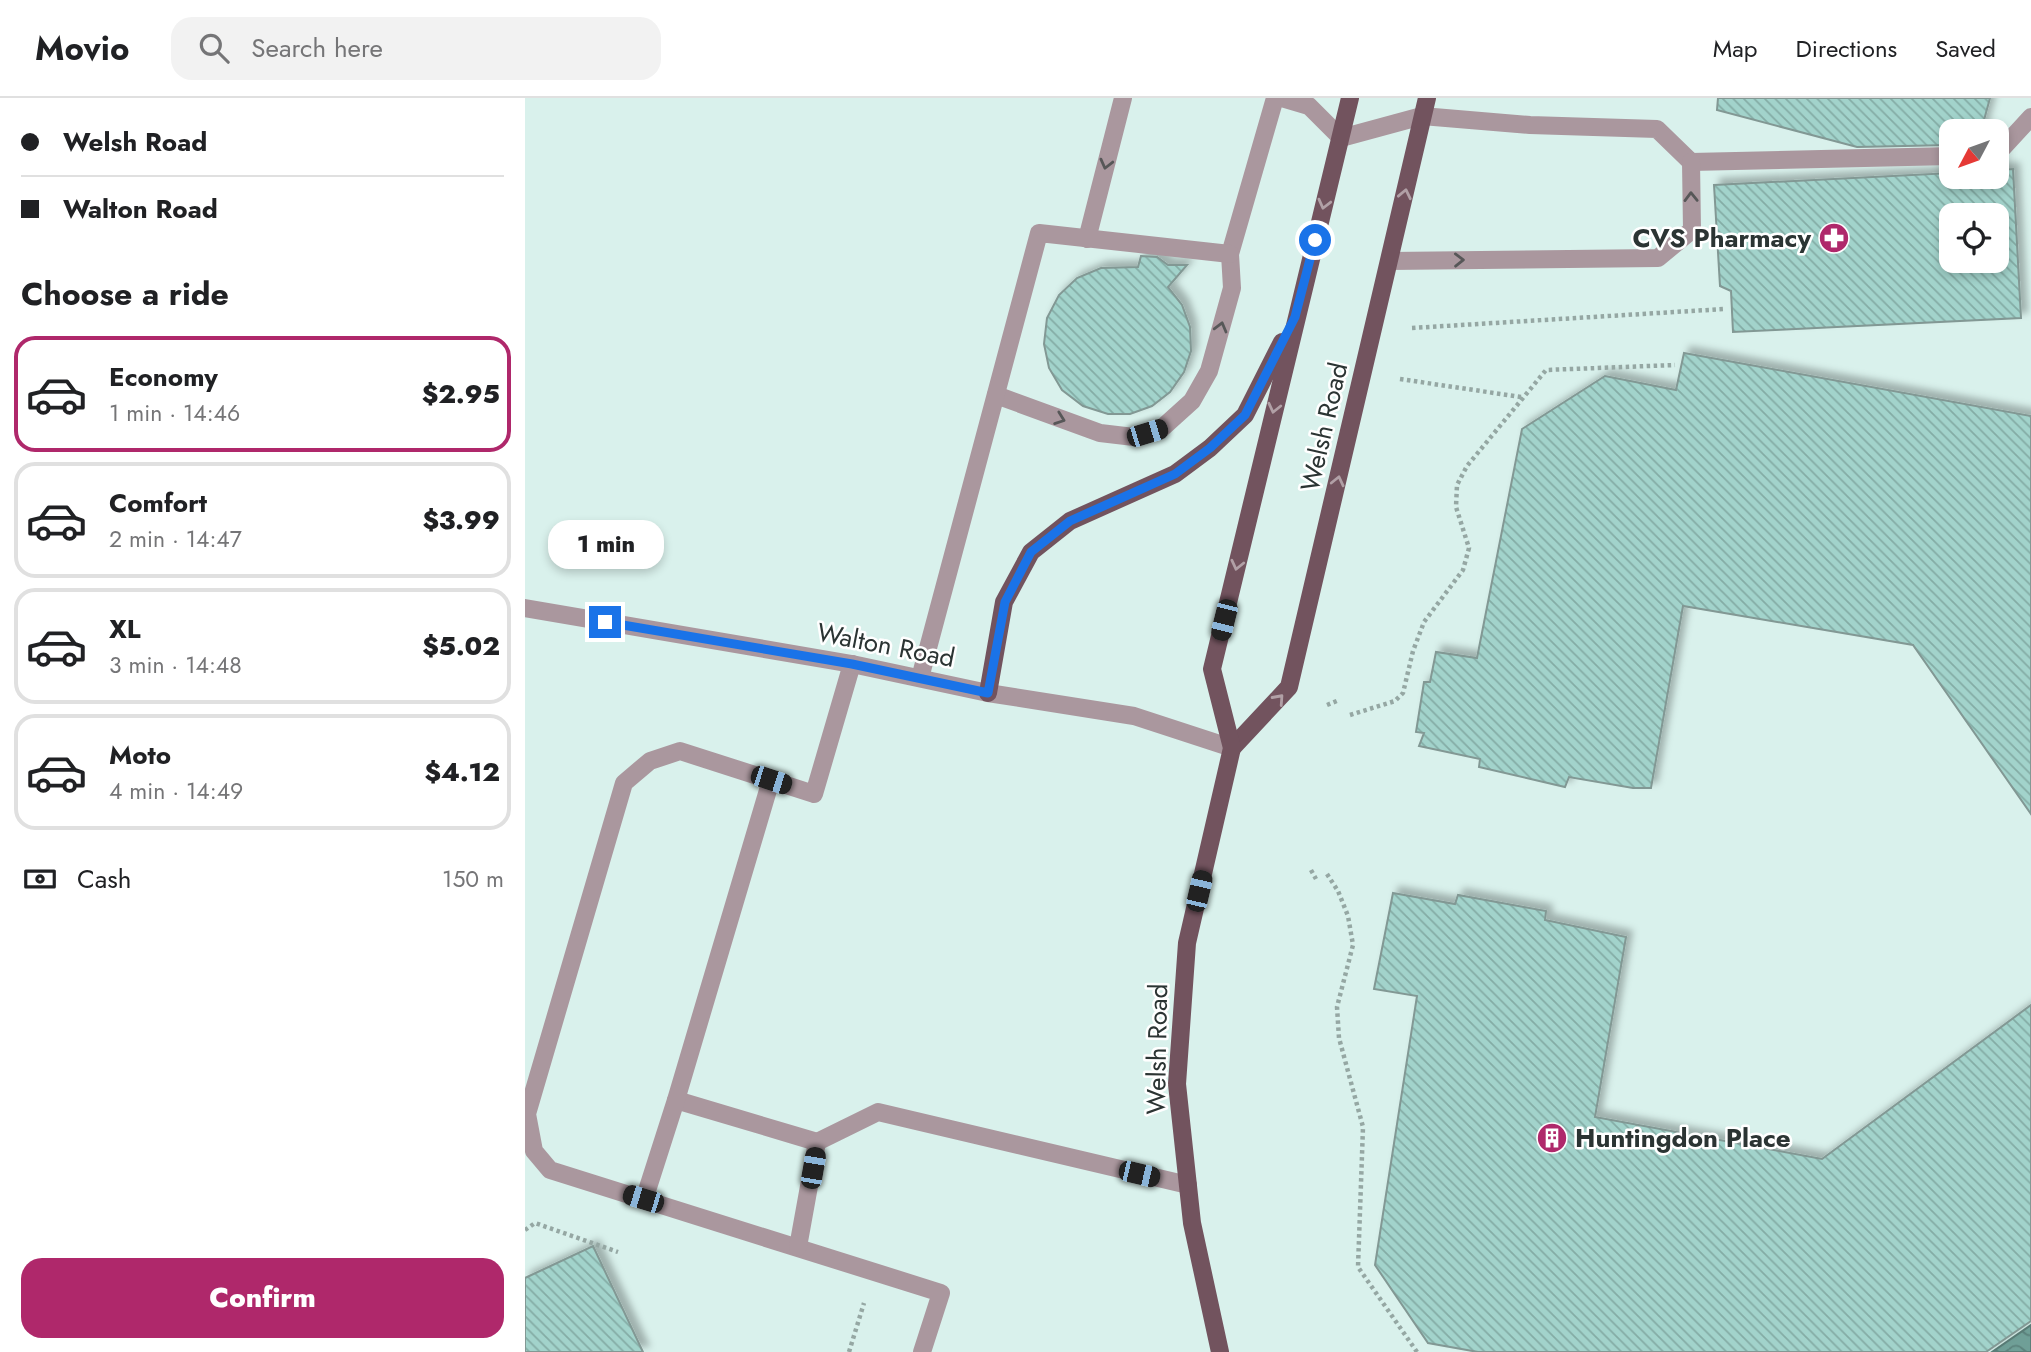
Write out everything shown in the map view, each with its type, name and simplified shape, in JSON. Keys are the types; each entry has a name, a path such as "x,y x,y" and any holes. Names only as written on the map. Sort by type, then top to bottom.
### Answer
{"main road":[{"name":"Welsh Road","path":"1220,1352 1192,1223 1177,1084 1187,943 1232,748 1212,668 1350,98"},
{"name":"Welsh Road","path":"1232,748 1289,687 1427,98"},
{"path":"988,693 1005,602 1031,552 1070,521 1175,474 1210,448 1245,415 1295,317"}],"street":[{"path":"1087,239 1123,98"},
{"path":"996,395 1100,433 1134,437 1161,429 1192,401 1209,371 1232,288 1230,254 1275,98"},
{"path":"1282,98 1309,106 1341,138 1422,116 1530,125 1657,129 1691,162 1692,230 1658,258 1390,261"},
{"path":"2009,142 2031,117"},
{"path":"1691,162 1939,156"},
{"path":"919,678 1039,233 1230,254"},
{"name":"Walton Road","path":"525,608 852,664 988,693 1134,716 1232,748"},
{"path":"852,664 814,794 680,751 650,761 624,783 527,1114 534,1151 549,1170 941,1293 922,1352"},
{"path":"643,1199 676,1100 771,780"},
{"path":"676,1100 817,1142 878,1112 1188,1185"},
{"path":"798,1247 817,1142"}],"path":[{"path":"1412,328 1724,309"},
{"path":"1350,715 1395,701 1403,693 1413,651 1424,622 1463,570 1469,548 1456,507 1457,485 1467,466 1546,370 1675,365"},
{"path":"1400,379 1522,397"},
{"path":"1327,705 1339,699"},
{"path":"1311,870 1316,879"},
{"path":"1327,874 1338,891 1348,916 1353,945 1337,1007 1339,1038 1363,1127 1358,1268 1417,1352"},
{"path":"525,1230 535,1223 618,1252"},
{"path":"849,1352 873,1272"}],"water":[{"path":"2031,1325 2031,1352 1992,1352"}],"building":[{"path":"1718,98 1990,98 1984,119 1939,119 1939,145 1857,147 1717,110"},
{"name":"CVS Pharmacy","path":"2009,169 2013,169 2021,318 1733,332 1731,291 1720,286 1714,185 1939,174 1939,189 2009,189"},
{"path":"1141,256 1157,257 1168,265 1187,265 1168,287 1182,305 1190,327 1191,351 1184,372 1170,392 1152,406 1130,414 1108,414 1083,406 1062,390 1049,368 1044,344 1047,318 1059,295 1077,278 1101,268 1138,267"},
{"path":"1684,353 2031,416 2031,814 1913,645 1683,606 1651,788 1633,788 1569,777 1565,787 1479,767 1480,759 1419,746 1424,733 1416,732 1424,682 1430,682 1436,652 1477,658 1522,429 1605,376 1676,390"},
{"name":"Huntingdon Place","path":"1393,893 1455,904 1458,895 1546,911 1545,920 1626,937 1595,1117 1822,1159 2031,1005 2031,1321 1986,1352 1478,1352 1428,1343 1375,1265 1417,996 1374,989"},
{"path":"593,1246 643,1352 525,1352 525,1278"}],"place":[{"name":"CVS Pharmacy","path":"1834,238"},
{"name":"Huntingdon Place","path":"1552,1138"}],"route":[{"path":"605,622 852,664 988,693 1005,602 1031,552 1070,521 1175,474 1210,448 1245,415 1295,317 1315,240"}]}
